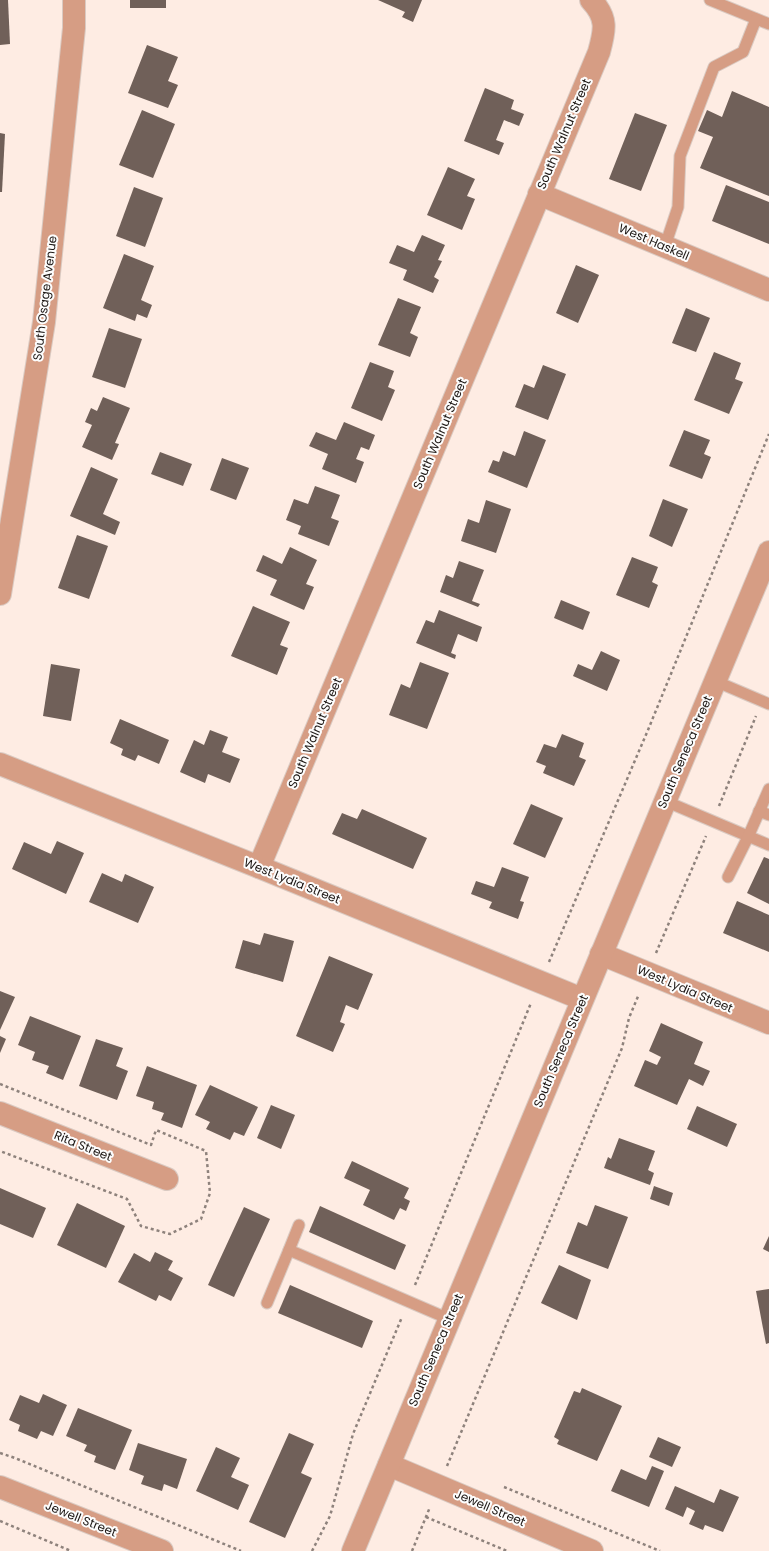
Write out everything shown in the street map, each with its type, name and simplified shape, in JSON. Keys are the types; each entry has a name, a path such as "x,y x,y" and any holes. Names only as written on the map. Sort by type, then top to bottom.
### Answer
{"street":[{"name":"South Osage Avenue","path":"0,594 44,322 74,28 74,0"},
{"name":"South Walnut Street","path":"259,867 599,52 604,33 603,19 598,7 591,0"},
{"name":"West Haskell","path":"539,194 769,290"},
{"name":"South Seneca Street","path":"353,1551 715,681 768,559"},
{"name":"West Lydia Street","path":"0,764 259,867 582,999"},
{"name":"West Lydia Street","path":"601,954 769,1023"},
{"name":"Rita Street","path":"0,1113 167,1179"},
{"name":"Jewell Street","path":"388,1465 592,1551"},
{"name":"Jewell Street","path":"0,1487 162,1551"}],"lane":[{"path":"710,0 769,24"},
{"path":"665,246 678,207 680,156 714,67 743,52 756,18"},
{"path":"715,681 766,703"},
{"path":"728,877 748,837 764,813 769,789"},
{"path":"665,801 769,846"},
{"path":"267,1303 299,1226"},
{"path":"289,1250 449,1319"}],"path":[{"path":"412,1551 622,1048 629,1018 712,821 766,703"},
{"path":"0,1453 242,1551"},
{"path":"499,1484 660,1551"},
{"path":"426,1517 507,1551"},
{"path":"0,1521 71,1551"}],"building":[{"path":"0,0 8,0 10,44 0,45"},
{"path":"130,0 166,0 166,8 130,8"},
{"path":"378,0 422,0 413,22 402,17 405,12"},
{"path":"147,45 178,57 168,81 178,85 168,108 128,93"},
{"path":"485,88 514,100 511,109 524,114 519,126 504,120 496,140 504,143 499,155 464,141"},
{"path":"732,91 769,107 769,196 700,168 713,137 698,131 707,110 722,117"},
{"path":"142,110 175,124 153,178 119,165"},
{"path":"635,113 667,125 641,191 609,179"},
{"path":"0,133 5,134 2,192 0,192"},
{"path":"448,167 475,179 467,196 475,199 462,230 427,215"},
{"path":"726,185 769,202 769,244 712,221"},
{"path":"134,187 163,198 145,247 116,236"},
{"path":"422,235 445,245 438,260 442,261 434,277 439,280 433,293 403,280 407,270 389,263 397,245 414,252"},
{"path":"124,254 154,266 141,300 152,305 147,318 137,314 135,321 103,308"},
{"path":"576,265 599,275 578,323 556,313"},
{"path":"398,298 421,307 410,333 418,337 410,357 378,345"},
{"path":"686,308 710,318 696,352 672,343"},
{"path":"109,328 142,339 125,388 92,377"},
{"path":"714,352 741,363 735,379 743,382 729,414 694,400"},
{"path":"370,362 394,371 388,387 395,390 382,421 351,408"},
{"path":"543,365 566,374 548,420 515,407 524,384 534,388"},
{"path":"103,397 130,408 115,443 119,444 112,460 82,447 92,425 85,422 91,408 97,411"},
{"path":"344,422 375,435 369,450 361,447 356,459 364,462 356,483 322,469 328,454 309,446 316,432 336,440"},
{"path":"684,430 710,440 704,454 711,457 702,479 669,466"},
{"path":"524,431 546,440 527,488 488,472 493,460 499,462 503,451 515,456"},
{"path":"160,452 192,464 183,486 151,474"},
{"path":"222,458 249,468 236,500 210,490"},
{"path":"91,467 118,479 103,514 120,522 115,535 70,516"},
{"path":"315,486 340,495 331,518 339,521 329,546 298,534 301,526 286,520 294,499 308,504"},
{"path":"663,499 688,509 672,547 649,536"},
{"path":"486,500 511,509 496,553 461,541 468,519 479,523"},
{"path":"77,535 108,546 89,599 58,588"},
{"path":"290,547 317,560 306,584 314,587 304,610 270,595 277,580 256,571 263,555 282,564"},
{"path":"632,557 658,567 652,582 658,585 649,608 616,595"},
{"path":"459,561 484,570 472,601 480,604 478,607 440,592 446,575 453,578"},
{"path":"561,600 590,612 583,630 554,618"},
{"path":"253,606 290,622 280,645 288,648 277,675 231,656"},
{"path":"439,610 482,627 477,642 458,634 451,653 456,655 455,659 416,643 426,620 434,623"},
{"path":"601,651 620,660 607,691 573,676 578,664 592,670"},
{"path":"420,662 449,673 427,729 389,715 401,684 410,688"},
{"path":"51,664 80,669 71,721 43,716"},
{"path":"120,719 169,740 159,764 138,755 135,761 121,755 123,749 110,743"},
{"path":"210,730 228,737 222,752 240,759 230,783 208,774 205,783 180,772 194,740 204,745"},
{"path":"562,734 584,743 579,757 586,760 574,786 543,773 546,766 536,762 544,744 556,748"},
{"path":"531,804 563,818 545,858 513,844"},
{"path":"362,809 427,838 413,869 332,834 342,813 357,819"},
{"path":"57,841 84,853 66,894 12,869 24,842 51,854"},
{"path":"764,857 769,859 769,904 747,893"},
{"path":"502,867 529,877 520,901 524,902 518,919 489,908 492,902 471,894 476,881 494,887"},
{"path":"102,873 122,882 125,874 154,887 138,923 89,902"},
{"path":"737,901 769,915 769,952 723,933"},
{"path":"264,933 294,941 283,982 235,968 243,940 260,945"},
{"path":"329,956 373,974 358,1010 346,1005 340,1022 345,1024 333,1052 296,1036"},
{"path":"0,991 15,997 0,1030"},
{"path":"30,1016 81,1036 63,1080 46,1073 49,1066 32,1060 35,1052 18,1045"},
{"path":"661,1023 703,1042 694,1064 710,1071 703,1086 689,1079 677,1105 634,1086 645,1060 657,1065 661,1057 649,1051"},
{"path":"0,1036 6,1039 0,1053"},
{"path":"96,1039 123,1048 116,1066 128,1071 117,1100 79,1086"},
{"path":"147,1066 197,1085 182,1128 161,1120 164,1113 152,1109 154,1102 136,1096"},
{"path":"210,1085 258,1107 244,1136 234,1132 230,1140 206,1129 210,1122 195,1115"},
{"path":"271,1105 295,1115 281,1149 257,1138"},
{"path":"697,1106 737,1124 727,1147 687,1129"},
{"path":"619,1138 655,1151 648,1170 654,1173 650,1185 604,1168 608,1157 611,1159"},
{"path":"352,1161 409,1188 404,1198 410,1201 406,1211 400,1208 394,1220 363,1205 370,1190 344,1178"},
{"path":"654,1186 673,1193 669,1206 650,1199"},
{"path":"0,1188 46,1208 33,1238 0,1224"},
{"path":"77,1203 125,1226 106,1268 57,1245"},
{"path":"595,1205 628,1217 608,1269 566,1253 578,1222 587,1226"},
{"path":"320,1206 406,1245 395,1270 309,1232"},
{"path":"244,1207 270,1219 234,1297 208,1285"},
{"path":"769,1236 769,1252 763,1249"},
{"path":"155,1252 173,1261 168,1270 183,1278 171,1301 159,1295 156,1301 118,1282 134,1253 150,1262"},
{"path":"559,1265 591,1280 577,1320 541,1303"},
{"path":"290,1285 373,1321 362,1348 278,1313"},
{"path":"769,1289 769,1343 766,1344 756,1291"},
{"path":"582,1388 622,1406 597,1461 557,1444 559,1440 554,1437 574,1391 580,1393"},
{"path":"43,1394 67,1405 53,1436 41,1431 37,1439 18,1431 20,1425 9,1420 20,1395 39,1403"},
{"path":"78,1408 132,1430 115,1470 94,1462 96,1456 84,1451 87,1445 66,1436"},
{"path":"289,1433 314,1444 301,1473 312,1478 285,1538 249,1522"},
{"path":"658,1437 681,1447 672,1467 649,1457"},
{"path":"138,1443 187,1459 177,1489 164,1484 162,1491 141,1484 144,1476 129,1470"},
{"path":"216,1447 240,1458 231,1477 249,1485 238,1510 196,1491"},
{"path":"652,1466 664,1471 649,1507 611,1491 621,1469 646,1480"},
{"path":"675,1486 714,1503 720,1489 739,1497 723,1532 705,1525 703,1530 689,1524 695,1511 687,1507 683,1517 665,1509"}]}
